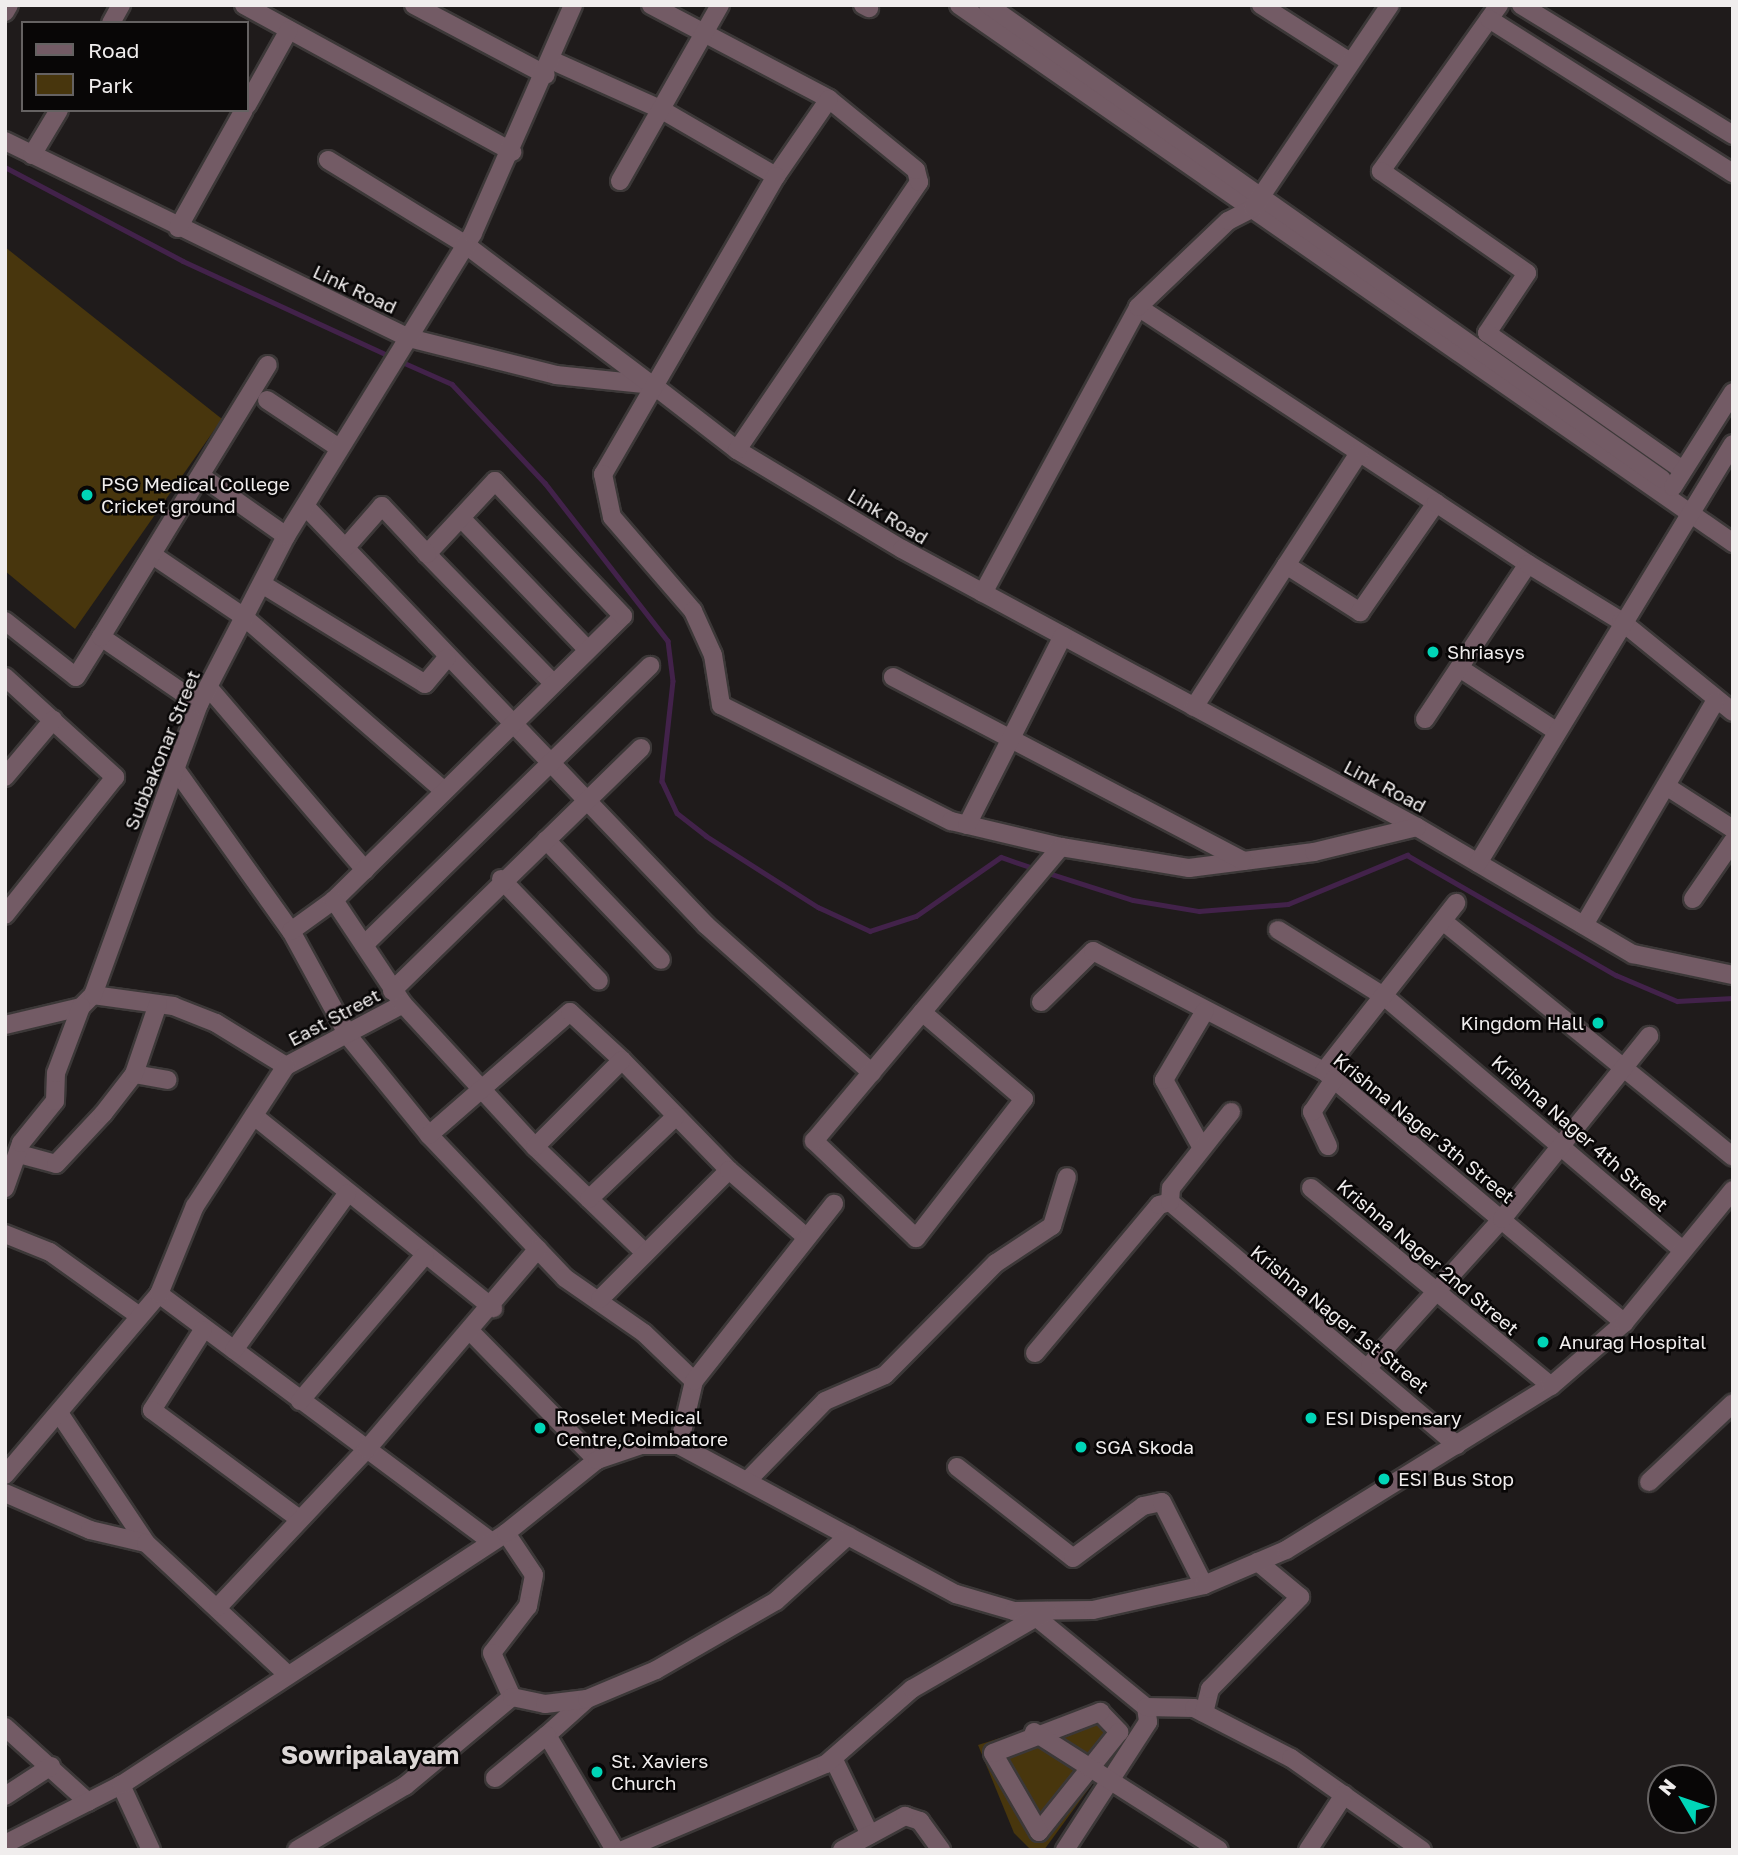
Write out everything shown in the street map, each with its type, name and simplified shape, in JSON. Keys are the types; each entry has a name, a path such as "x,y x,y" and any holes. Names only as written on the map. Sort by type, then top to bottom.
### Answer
{"street":[{"path":"5,12 9,5"},
{"path":"112,21 121,5"},
{"path":"244,5 512,152"},
{"path":"414,5 548,67 663,110 776,176"},
{"name":"Subbakonar Street","path":"5,1188 19,1154 55,1101 56,1073 87,1001 199,704 286,536 466,244 512,152 573,5"},
{"path":"651,5 705,30 829,99 916,170 919,181 737,450"},
{"path":"620,181 663,110 720,5"},
{"path":"959,5 1257,202 1673,487 1692,508 1733,531"},
{"path":"988,5 1257,202 1692,508 1733,543"},
{"path":"1261,5 1350,62"},
{"path":"983,593 1138,307 1228,221 1257,202 1390,5"},
{"path":"1522,5 1733,135"},
{"path":"1683,470 1486,333 1527,273 1381,171 1494,12 1733,173"},
{"path":"248,104 289,30"},
{"path":"829,99 776,176 653,386 611,452 603,497 612,517 692,611 713,655 721,705 823,761 967,825 1061,847 1189,869 1417,827"},
{"path":"32,155 58,112"},
{"path":"178,228 243,112"},
{"name":"Link Road","path":"5,141 405,344 556,375 653,386 737,450 983,593 1417,827 1633,954 1733,975"},
{"path":"328,160 466,244 653,386"},
{"path":"1138,307 1528,564 1621,621 1715,702 1733,712"},
{"path":"5,621 76,677 155,556 268,365"},
{"path":"1673,487 1733,392"},
{"path":"267,400 339,448"},
{"path":"1478,863 1621,621 1733,444"},
{"path":"1194,707 1359,453"},
{"path":"201,476 286,536"},
{"path":"291,931 334,900 623,616 508,491 495,481 427,554"},
{"path":"1286,565 1360,612 1436,503"},
{"path":"346,547 382,506 553,683"},
{"path":"306,507 447,658 514,722 706,925 872,1073"},
{"path":"461,518 587,649"},
{"path":"155,556 244,617 444,791"},
{"path":"1425,719 1461,669 1528,564"},
{"path":"262,584 425,684 447,658"},
{"path":"967,825 1063,636"},
{"path":"101,637 199,704"},
{"path":"364,945 650,666"},
{"path":"1461,669 1556,731"},
{"path":"5,677 116,777 5,915"},
{"path":"893,677 1244,861"},
{"path":"209,688 365,870"},
{"path":"1584,925 1715,702"},
{"path":"5,777 53,720"},
{"path":"641,748 588,801 501,879 398,997 535,1147 645,1253"},
{"path":"176,770 291,931 349,1037 429,1135 538,1249 694,1381"},
{"path":"1666,786 1733,829"},
{"path":"546,840 661,960"},
{"path":"1693,899 1733,841"},
{"path":"922,1012 1024,1099 916,1238 814,1141 872,1073 922,1012 1061,847"},
{"path":"501,879 599,981"},
{"name":"East Street","path":"87,1001 158,1004 216,1023 286,1066 349,1037 398,997 334,900"},
{"path":"1328,1146 1312,1112 1329,1075 1385,997 1444,922 1456,902"},
{"path":"1444,922 1733,1157"},
{"name":"Krishna Nager 4th Street","path":"1278,930 1385,997 1563,1143 1681,1249"},
{"name":"Krishna Nager 3th Street","path":"1041,1002 1093,951 1329,1075 1624,1323"},
{"path":"5,1025 87,1001"},
{"path":"19,1154 56,1164 134,1074 158,1004"},
{"path":"1202,1148 1164,1080 1205,1011"},
{"path":"429,1135 570,1012 729,1170 806,1237"},
{"path":"1370,1365 1502,1219 1648,1036"},
{"path":"535,1147 621,1060"},
{"path":"5,1475 60,1413 138,1315 159,1294 195,1206 286,1066"},
{"path":"134,1074 167,1080"},
{"path":"1035,1353 1159,1205 1170,1202 1171,1188 1230,1112"},
{"path":"254,1116 347,1194 493,1308"},
{"path":"589,1199 675,1117"},
{"path":"600,1299 729,1170"},
{"path":"748,1480 825,1401 885,1375 996,1263 1052,1226 1067,1177"},
{"name":"Krishna Nager 2nd Street","path":"1311,1188 1551,1386"},
{"path":"234,1350 347,1194"},
{"path":"5,1844 121,1785 285,1672 498,1537 597,1460 641,1445 679,1444 956,1594 1014,1611 1041,1614 1093,1610 1204,1585 1258,1562 1457,1445 1551,1386 1624,1323 1681,1249 1731,1194"},
{"name":"Krishna Nager 1st Street","path":"1170,1202 1195,1229 1370,1365 1457,1445"},
{"path":"679,1444 694,1381 834,1204"},
{"path":"5,1234 50,1252 138,1315"},
{"path":"218,1607 298,1518 367,1449 493,1308 538,1249"},
{"path":"300,1401 425,1255"},
{"path":"159,1294 300,1401 498,1537 534,1575 528,1606 492,1653 512,1697"},
{"path":"203,1330 152,1410 298,1518"},
{"path":"471,1332 597,1460"},
{"path":"1649,1482 1733,1404"},
{"path":"60,1413 146,1544 218,1607 285,1672"},
{"path":"957,1467 1073,1558 1143,1506 1161,1502 1204,1585"},
{"path":"5,1493 90,1531 146,1544"},
{"path":"512,1697 545,1704 587,1699 656,1670 776,1601 848,1536"},
{"path":"1204,1713 1210,1689 1300,1597 1258,1562"},
{"path":"1041,1614 1146,1707"},
{"path":"623,1850 666,1843 833,1758 912,1689 1041,1614"},
{"path":"297,1850 405,1786 512,1697"},
{"path":"495,1778 587,1699"},
{"path":"1146,1707 1168,1703 1204,1713 1291,1758 1422,1850"},
{"path":"1065,1850 1113,1783 1144,1731 1146,1707"},
{"path":"1100,1712 1119,1732 1090,1768 1039,1832 993,1753 1034,1732 1100,1712"},
{"path":"5,1727 88,1802"},
{"path":"1034,1732 1219,1850"},
{"path":"547,1735 615,1850"},
{"path":"833,1758 870,1835"},
{"path":"5,1796 51,1766"},
{"path":"121,1785 151,1850"},
{"path":"1308,1850 1344,1795"},
{"path":"842,1850 905,1816 920,1821 941,1850"}],"green space":[{"name":"PSG Medical College Cricket ground","path":"5,247 222,419 75,629 5,571"},
{"path":"1106,1704 1128,1735 1044,1850 1031,1850 1014,1833 978,1745"}],"waterway":[{"path":"5,167 183,261 392,357"},
{"path":"400,361 452,384 545,483 668,641 673,681 662,781 677,813 706,836 818,907 870,931 916,916 1001,857 1036,869"},
{"path":"1048,873 1133,900 1199,911 1288,904 1407,855 1616,975 1677,1001 1733,998"}],"place":[{"name":"PSG Medical College Cricket ground","path":"87,495"},
{"name":"Shriasys","path":"1433,652"},
{"name":"Kingdom Hall","path":"1598,1023"},
{"name":"Anurag Hospital","path":"1543,1342"},
{"name":"ESI Dispensary","path":"1311,1418"},
{"name":"Roselet Medical Centre,Coimbatore","path":"540,1428"},
{"name":"SGA Skoda","path":"1081,1447"},
{"name":"ESI Bus Stop","path":"1384,1479"},
{"name":"St. Xaviers Church","path":"597,1772"}],"district":[{"name":"Sowripalayam","path":"370,1755"}]}
